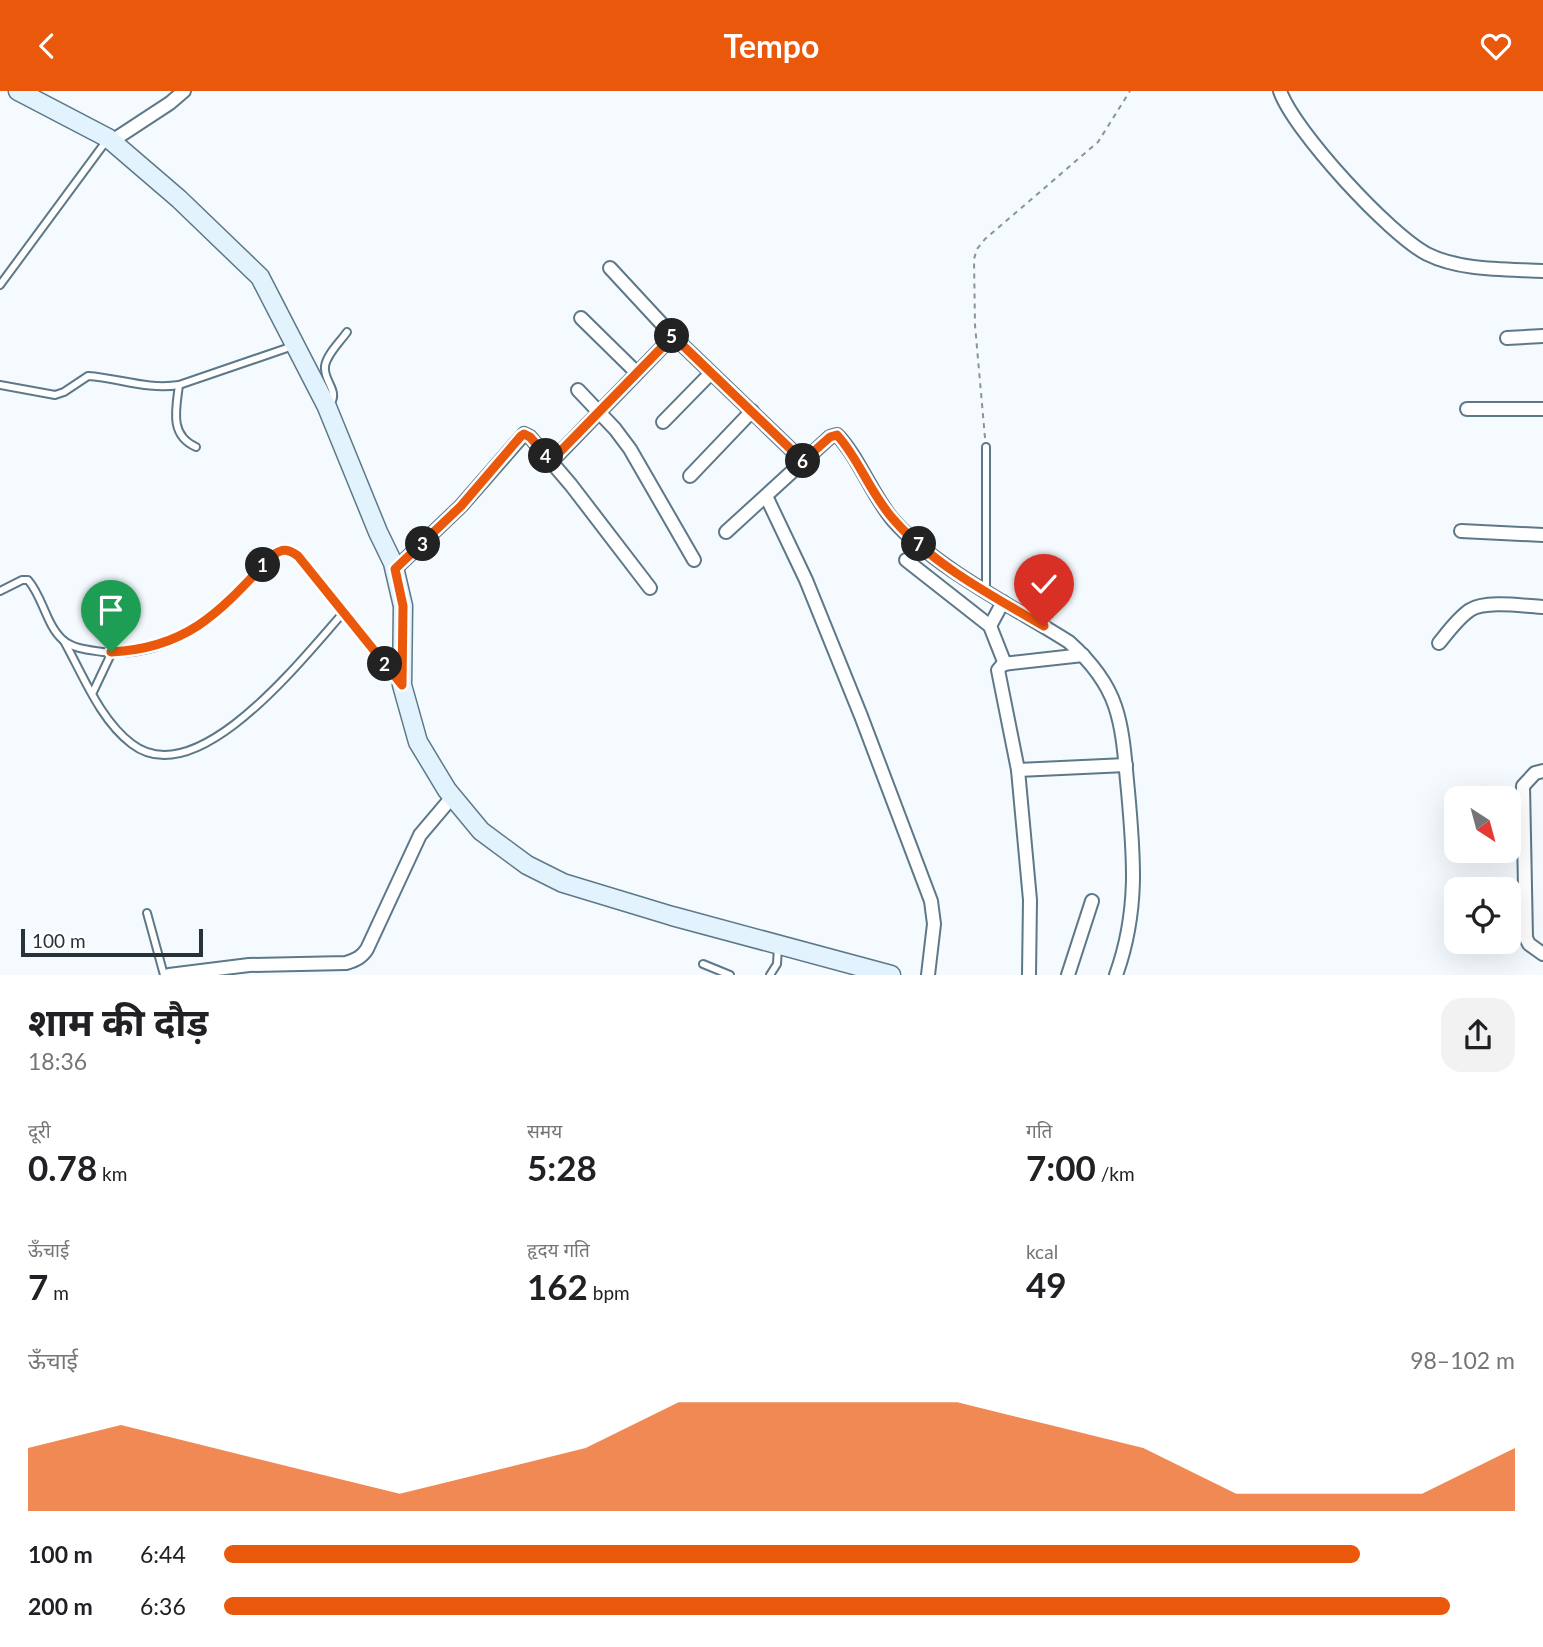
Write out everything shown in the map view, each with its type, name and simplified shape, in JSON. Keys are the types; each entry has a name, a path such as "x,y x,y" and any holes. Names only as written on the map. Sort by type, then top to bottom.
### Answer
{"street":[{"path":"18,91 110,140 179,199 260,277 327,407 395,569 403,606 402,685 418,743 453,796 481,831 527,865 563,883 672,916 891,975"},
{"path":"110,140 170,103 184,91"},
{"path":"1280,91 1301,127 1329,162 1386,224 1426,254 1464,266 1543,271"},
{"path":"610,268 673,336 803,461"},
{"path":"581,318 637,373"},
{"path":"551,461 673,336"},
{"path":"1507,338 1543,336"},
{"path":"663,422 711,373"},
{"path":"578,390 630,449 694,560"},
{"path":"1467,409 1543,409"},
{"path":"690,476 752,411"},
{"path":"395,569 461,506 524,434 530,437 551,461 650,587"},
{"path":"726,532 830,437 837,435 874,495 893,520 938,559 1069,642 1083,655 1107,687 1116,707 1126,765 1135,867 1130,928 1116,975"},
{"path":"766,496 806,580 931,901 934,924 928,975"},
{"path":"1461,531 1543,535"},
{"path":"906,560 990,626 1005,664"},
{"path":"990,626 1003,602"},
{"path":"1439,643 1473,608 1486,605 1543,607"},
{"path":"1029,975 1030,899 1018,770 997,674 999,666 1005,664 1083,655"},
{"path":"1018,770 1126,765"},
{"path":"1543,771 1535,773 1522,786 1526,938 1529,944 1543,954"},
{"path":"169,975 249,965 355,961 367,949 420,835 453,796"},
{"path":"1068,975 1092,901"},
{"path":"355,961 356,975"}],"lane":[{"path":"0,285 110,140"},
{"path":"327,407 334,398 325,365 347,332"},
{"path":"0,385 55,395 88,376 149,387 179,385 295,345"},
{"path":"179,385 176,427 181,436 195,447"},
{"path":"986,447 986,591"},
{"path":"63,640 73,646 111,652 136,651 162,645 189,632 217,613 273,555 281,549 290,550 298,556 402,685"},
{"path":"0,591 22,580 28,580 106,715 133,746 158,755 187,751 226,731 253,709 344,612"},
{"path":"93,692 111,652"},
{"path":"147,913 164,975"},
{"path":"769,975 777,964 778,944"},
{"path":"703,964 730,975"}],"path":[{"path":"986,447 975,325 974,259 978,249 985,239 1048,182 1098,142 1130,91"}],"route":[{"path":"111,652 136,651 162,645 189,632 217,613 273,555 281,549 290,550 298,556 402,685 403,606 395,569 461,506 521,436 524,434 530,437 551,461 673,336 803,461 830,437 837,435 874,495 893,520 911,537 938,559 1044,626"}]}
